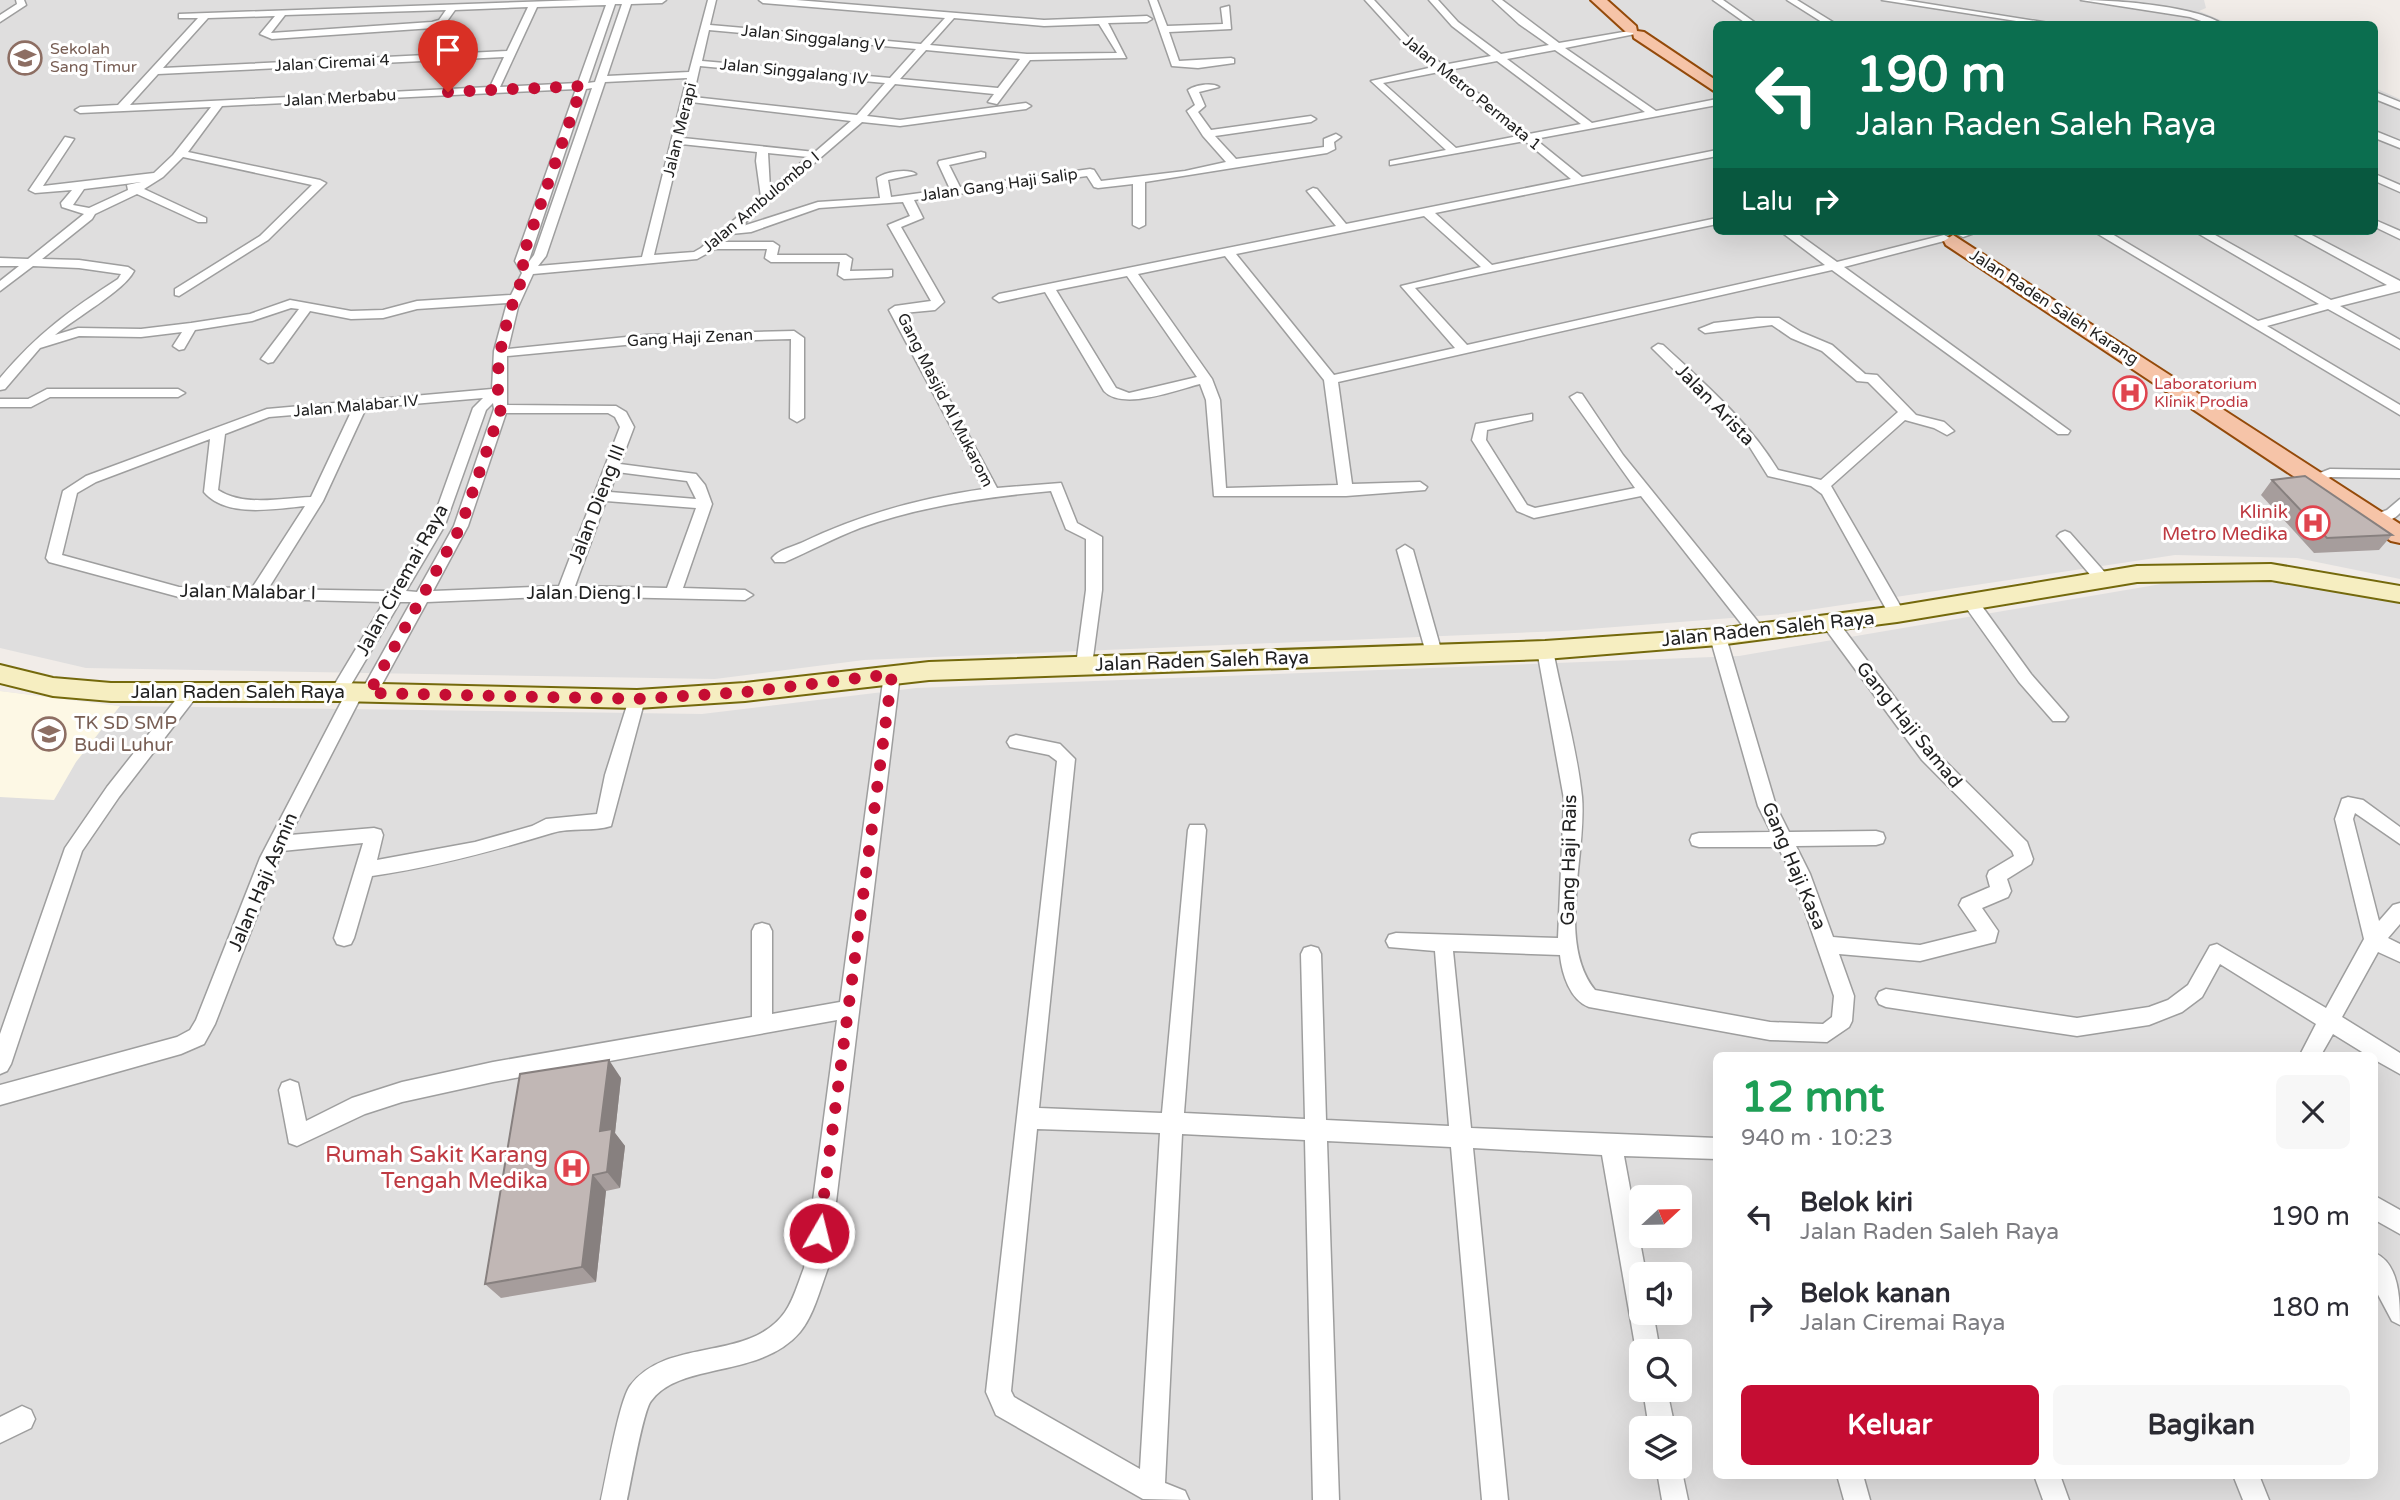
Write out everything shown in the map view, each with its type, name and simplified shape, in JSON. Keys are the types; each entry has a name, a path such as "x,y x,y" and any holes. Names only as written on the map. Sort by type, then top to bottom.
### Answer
{"main road":[{"path":"1598,0 1713,85"},
{"path":"1614,0 1640,31 1713,74"},
{"name":"Jalan Raden Saleh Karang","path":"1955,235 2322,476 2392,514 2400,535"},
{"name":"Jalan Raden Saleh Raya","path":"0,674 52,687 191,692 354,692 637,699 746,692 892,674 1545,650 1718,637 1898,614 2137,573 2272,572 2400,594"}],"street":[{"path":"0,19 22,5 20,0"},
{"path":"182,16 662,0"},
{"name":"Jalan Merapi","path":"647,259 712,0"},
{"path":"763,0 1045,23 1147,19"},
{"path":"1153,0 1175,64 1198,65 1231,61"},
{"name":"Jalan Metro Permata 1","path":"1369,0 1384,19 1438,67 1580,181"},
{"path":"1433,0 1455,24 1590,126"},
{"path":"1497,0 1558,47 1654,114"},
{"path":"1717,0 1748,21"},
{"path":"1795,0 1826,21"},
{"path":"1886,0 2030,21"},
{"path":"2085,0 2192,15 2209,21"},
{"name":"Jalan Ciremai Raya","path":"526,271 521,261 611,2"},
{"name":"Jalan Ciremai Raya","path":"354,692 422,597 461,526 499,401 502,352 512,299 526,271 540,256 627,2"},
{"path":"494,90 533,5"},
{"path":"281,13 265,34 272,36 433,25 442,22 452,8"},
{"path":"1163,29 1228,27 1226,8"},
{"name":"Jalan Ambulombo I","path":"526,271 697,255 730,231 859,119 952,15"},
{"path":"120,108 205,16"},
{"name":"Jalan Singgalang V","path":"706,27 1027,57 1123,56 1102,22"},
{"path":"1454,152 1376,84 1376,81 1385,77 1640,31"},
{"path":"597,41 615,41"},
{"name":"Jalan Ciremai 4","path":"154,71 511,54"},
{"path":"989,111 998,91 1027,57"},
{"name":"Jalan Singgalang IV","path":"697,63 998,91"},
{"path":"1198,65 1221,99"},
{"name":"Jalan Merbabu","path":"79,110 582,86 601,82 694,75"},
{"path":"1214,87 1193,90 1200,106 1192,111 1207,134 1234,163"},
{"path":"955,98 963,88"},
{"path":"2378,96 2400,106"},
{"path":"688,99 900,123 1026,106"},
{"path":"1394,163 1713,103"},
{"path":"80,187 67,203 68,206 90,212 139,191 183,154 218,104"},
{"path":"939,118 947,108"},
{"path":"1207,134 1311,119"},
{"path":"2378,137 2400,135"},
{"name":"Jalan Gang Haji Salip","path":"730,231 747,230 818,205 886,201 1090,172 1098,185 1139,180 1327,150 1331,146 1328,141 1335,137"},
{"path":"2378,137 2400,145"},
{"path":"69,139 35,189 80,187 159,175"},
{"path":"678,141 817,155"},
{"path":"562,142 579,142"},
{"path":"763,149 761,161 766,197"},
{"path":"179,292 264,238 320,183 183,154"},
{"path":"999,298 1713,154"},
{"path":"956,190 943,163 981,155"},
{"path":"886,201 881,178 911,174"},
{"path":"2378,178 2400,189"},
{"path":"1139,180 1139,225"},
{"path":"122,182 202,220"},
{"path":"1313,191 1344,229"},
{"name":"Gang Masjid Al Mukarom","path":"907,198 917,218 894,225 938,302 931,307 895,310 992,491 1056,486 1071,526 1094,537 1094,590 1084,665"},
{"path":"0,287 33,263 88,217 90,212"},
{"path":"1427,212 1489,268"},
{"path":"1463,349 1407,286 1713,222"},
{"path":"2378,225 2400,236"},
{"path":"1792,235 2063,430"},
{"path":"1331,380 1835,266 1949,235"},
{"path":"2106,235 2400,411"},
{"path":"2207,235 2400,345"},
{"path":"2303,235 2399,286"},
{"path":"713,244 773,246 771,258 846,259 844,275 888,273"},
{"path":"1228,252 1331,380 1346,491"},
{"path":"0,262 79,264 128,271 123,281 75,312 35,345 1,384"},
{"path":"1131,272 1205,379 1213,400 1219,492 1346,491 1420,487"},
{"path":"2256,325 2399,286"},
{"path":"1049,288 1111,391 1118,396 1129,397 1205,379"},
{"path":"35,345 78,332 141,333 191,327 252,317 290,304 362,314 383,314 417,305 512,299"},
{"path":"268,359 307,307"},
{"path":"1705,329 1739,321 1757,324 1775,321 1796,335 1827,348 1863,378 1872,378 1905,413 1947,431"},
{"path":"179,346 191,327"},
{"name":"Gang Haji Zenan","path":"502,352 646,339 794,335 797,338 797,418"},
{"name":"Jalan Arista","path":"1658,348 1752,439 1773,473 1823,486"},
{"path":"0,403 31,403 47,393 178,393"},
{"path":"1577,397 1645,491 1757,632"},
{"name":"Jalan Ciremai Raya","path":"354,692 395,596 438,525 480,408 499,401"},
{"name":"Jalan Malabar IV","path":"218,433 267,413 361,405 499,401"},
{"name":"Jalan Dieng III","path":"499,401 611,409 621,415 627,427 565,591"},
{"path":"258,592 316,501 361,405"},
{"path":"1898,614 1823,486 1905,413"},
{"path":"1527,417 1481,427 1479,440 1522,508 1534,513 1645,491"},
{"path":"218,433 211,492 219,500 234,503 316,501"},
{"name":"Jalan Malabar I","path":"218,433 92,479 70,491 54,558 179,592 422,597"},
{"path":"612,467 691,477 698,485 705,503 673,593"},
{"path":"2322,476 2400,474"},
{"path":"780,558 854,525 934,503 992,491"},
{"path":"601,496 705,503"},
{"path":"446,503 469,503"},
{"path":"2066,536 2103,580"},
{"path":"1405,550 1434,653"},
{"name":"Jalan Dieng I","path":"422,597 565,591 745,595"},
{"path":"1970,602 2059,717"},
{"name":"Gang Haji Samad","path":"1827,945 1920,953 1988,936 1988,931 1969,905 2001,891 1996,876 2024,859 2020,847 1928,755 1830,623"},
{"name":"Gang Haji Kasa","path":"1718,637 1767,806 1801,874 1843,996 1844,1014 1838,1027 1827,1033 1770,1031"},
{"name":"Gang Haji Rais","path":"1545,650 1574,813 1566,900 1569,947 1577,981 1589,998 1770,1031"},
{"path":"614,1500 638,1396 644,1387 671,1372 743,1355 771,1342 792,1323 816,1268 892,674"},
{"path":"0,1064 74,848 113,792 191,692"},
{"name":"Jalan Haji Asmin","path":"0,1096 107,1068 181,1045 197,1037 205,1024 276,844 354,692"},
{"path":"365,870 489,848 510,838 541,831 546,826 605,821 614,775 637,699"},
{"path":"1016,742 1054,749 1066,759 998,1392 1005,1406 1152,1490 1176,1500"},
{"path":"2400,837 2357,805 2348,804 2345,808 2344,819 2374,940 2400,954"},
{"path":"1152,1490 1172,1122 1197,830"},
{"path":"276,844 374,835 344,938"},
{"path":"1699,840 1876,838"},
{"path":"2312,1052 2374,940 2400,911"},
{"path":"762,931 762,1025"},
{"path":"1396,941 1569,947"},
{"path":"1886,999 2077,1027 2148,1016 2175,1006 2195,991 2217,952 2400,1064"},
{"path":"1444,953 1495,1500"},
{"path":"1311,954 1318,1131 1326,1500"},
{"path":"290,1090 297,1136 360,1105 402,1092 493,1072 850,1009"},
{"path":"1026,1118 1172,1122 1460,1139 1713,1149"},
{"path":"1611,1145 1646,1339"},
{"path":"2378,1209 2400,1223"},
{"path":"2378,1271 2400,1313"},
{"path":"1671,1479 1675,1500"},
{"path":"1851,1479 1857,1500"},
{"path":"2048,1479 2056,1500"},
{"path":"2248,1479 2256,1500"}],"shaded area":[{"path":"0,0 2204,0 2206,8 2199,11 2223,21 1713,21 1713,235 2378,235 2378,89 2400,99 2400,579 2297,558 2175,555 1782,614 1563,631 864,660 715,679 86,668 0,648"},
{"path":"2179,581 2321,584 2400,602 2400,1500 0,1500 0,691 121,706 702,714 916,688 1739,656"},
{"name":"TK SD SMP Budi Luhur","path":"0,691 120,706 76,762 54,800 0,797"}],"building":[{"path":"2305,476 2392,535 2327,538 2272,480"},
{"name":"Rumah Sakit Karang Tengah Medika","path":"609,1060 600,1131 612,1129 607,1172 593,1175 582,1267 485,1284 520,1074"}],"place":[{"name":"Sekolah Sang Timur","path":"25,58"},
{"name":"Laboratorium Klinik Prodia","path":"2130,393"},
{"name":"Klinik Metro Medika","path":"2313,523"},
{"name":"TK SD SMP Budi Luhur","path":"49,734"},
{"name":"Rumah Sakit Karang Tengah Medika","path":"572,1168"}],"route":[{"path":"448,92 582,86 521,261 526,271 512,299 502,352 497,393 501,409 461,526 369,693 637,699 746,692 892,674 819,1233"}]}
